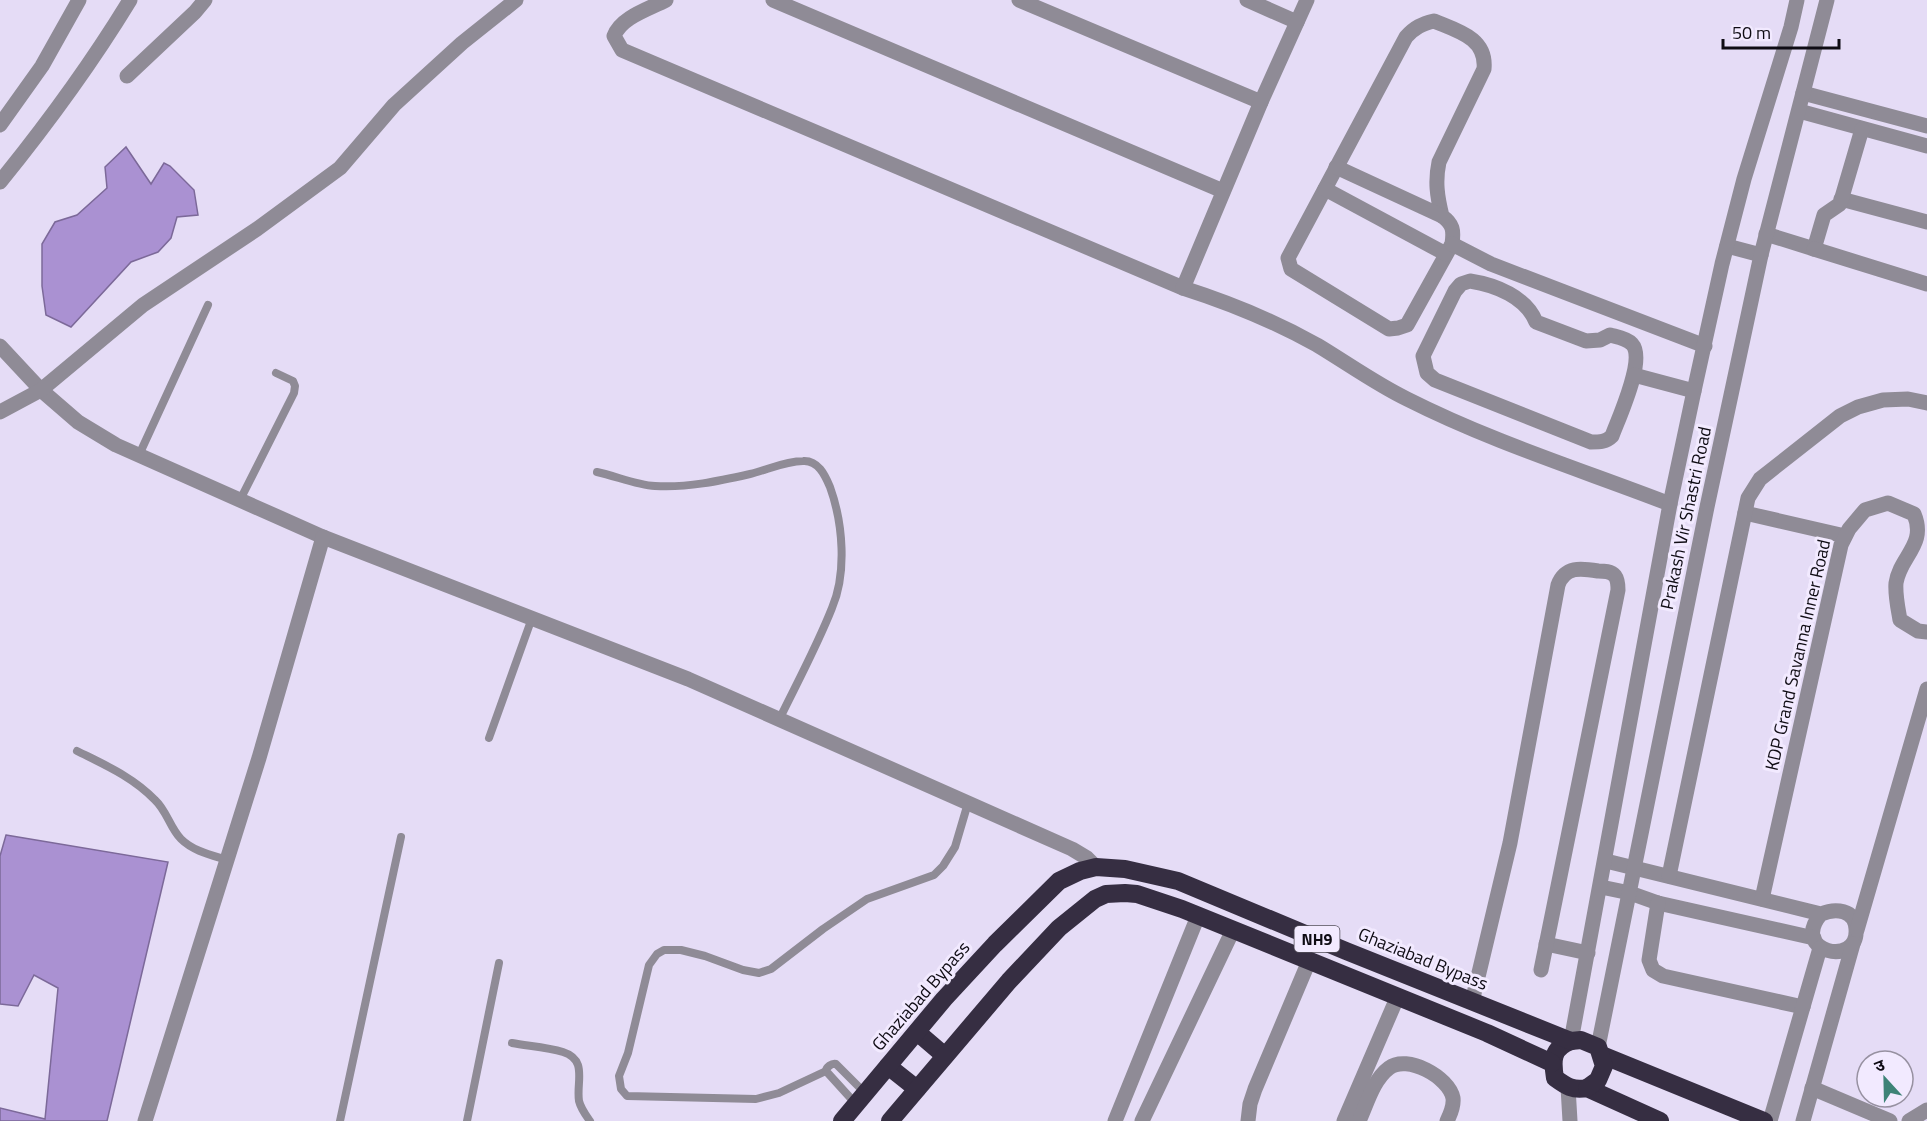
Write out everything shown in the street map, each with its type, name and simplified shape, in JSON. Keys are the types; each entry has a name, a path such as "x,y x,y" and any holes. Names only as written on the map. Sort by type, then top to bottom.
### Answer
{"highway":[{"name":"Ghaziabad Bypass","path":"842,1121 995,944 1059,881 1080,871 1096,867 1125,869 1178,881 1472,1002 1571,1041 1581,1040 1600,1051 1764,1121"},
{"name":"NH9","path":"890,1121 1009,981 1059,928 1095,899 1106,894 1137,894 1198,915 1487,1033 1552,1063"},
{"path":"917,1032 945,1056"},
{"path":"1571,1041 1563,1044 1554,1053 1552,1063 1555,1078 1568,1087 1587,1088 1598,1080 1604,1066 1600,1051"},
{"path":"888,1066 917,1089"},
{"path":"1587,1088 1660,1121"}],"street":[{"path":"0,125 42,66 79,0"},
{"path":"0,182 57,110 130,0"},
{"path":"127,76 205,0"},
{"path":"0,412 41,390 143,305 285,209 340,168 394,105 462,43 516,0"},
{"path":"666,0 630,18 617,28 614,36 622,50 1183,288 1229,303 1269,320 1317,345 1405,398 1455,423 1670,504"},
{"path":"773,0 1223,191"},
{"path":"1019,0 1261,102"},
{"path":"1246,0 1297,22"},
{"path":"1183,288 1261,102 1307,0"},
{"name":"Prakash Vir Shastri Road","path":"1571,1041 1670,504 1727,246 1744,179 1791,27 1797,0"},
{"name":"Prakash Vir Shastri Road","path":"1600,1051 1707,507 1761,255 1827,0"},
{"path":"1336,167 1442,216 1449,221 1454,231 1449,249 1407,325 1389,329 1291,269 1288,258 1336,167 1406,37 1413,29 1424,23 1434,21 1447,26 1476,42 1485,58 1484,69 1440,162 1436,178 1442,216"},
{"path":"1803,93 1927,126"},
{"path":"1799,111 1927,146"},
{"path":"1814,249 1824,215 1840,204 1862,129"},
{"path":"1325,189 1449,249 1705,346"},
{"path":"1841,199 1927,222"},
{"path":"1766,234 1927,284"},
{"path":"1727,246 1761,255"},
{"path":"1470,281 1479,282 1516,297 1531,310 1536,322 1586,342 1600,340 1610,335 1632,344 1637,354 1634,375 1612,436 1600,442 1591,442 1435,380 1427,373 1423,356 1455,291 1461,284 1470,281"},
{"path":"0,346 41,390 78,422 116,445 323,537 688,679 1072,849 1096,867"},
{"path":"1634,375 1695,391"},
{"path":"1669,876 1748,498 1760,479 1840,416 1883,399 1908,399 1927,403"},
{"name":"KDP Grand Savanna Inner Road","path":"1762,899 1841,545 1864,510 1888,503 1914,514 1919,523 1918,536 1913,550 1901,568 1896,583 1897,604 1900,620 1918,631 1927,632"},
{"path":"1745,513 1845,536"},
{"path":"146,1121 227,860 323,537"},
{"path":"1472,1002 1510,843 1558,585 1567,572 1581,568 1614,574 1618,590 1541,970"},
{"path":"1803,1121 1927,689"},
{"path":"1606,861 1821,914"},
{"path":"1601,887 1817,943 1831,953 1843,951 1855,937 1853,919 1844,911 1832,909 1821,914 1815,921 1812,929 1817,943 1803,1007 1770,1121"},
{"path":"1658,903 1649,960 1653,969 1663,976 1803,1007"},
{"path":"1114,1121 1198,915"},
{"path":"1142,1121 1233,930"},
{"path":"1546,944 1588,953"},
{"path":"1248,1121 1255,1089 1309,961"},
{"path":"1344,1121 1397,998"},
{"path":"1359,1121 1376,1084 1389,1068 1401,1063 1415,1064 1439,1078 1447,1087 1453,1098 1447,1121"},
{"path":"1568,1087 1570,1121"},
{"path":"1812,1088 1890,1121"},
{"path":"1909,1121 1927,1110"}],"lane":[{"path":"139,455 207,305"},
{"path":"240,500 294,393 293,381 276,373"},
{"path":"597,472 653,486 714,482 803,460 818,466 826,477 832,494 840,529 842,549 839,577 833,607 779,720"},
{"path":"489,738 532,618"},
{"path":"77,751 124,774 144,790 166,812 180,838 195,850 227,860"},
{"path":"861,1099 836,1064 831,1064 826,1071 780,1093 756,1100 627,1096 621,1089 619,1076 628,1053 648,965 657,954 664,950 681,950 743,970 759,973 771,969 823,929 867,900 933,875 943,866 955,848 968,803"},
{"path":"340,1121 401,837"},
{"path":"467,1121 499,963"},
{"path":"512,1043 563,1053 578,1063 581,1071 578,1090 579,1103 590,1121"},
{"path":"826,1071 861,1099"}],"shaded area":[{"path":"126,147 151,184 164,163 170,166 194,190 198,215 177,217 171,238 158,252 131,262 71,327 46,315 42,286 42,244 55,222 77,215 107,188 105,167"},
{"path":"6,835 168,862 107,1121 0,1121 0,1108 45,1119 58,988 34,975 18,1006 0,1004 0,856"}]}
